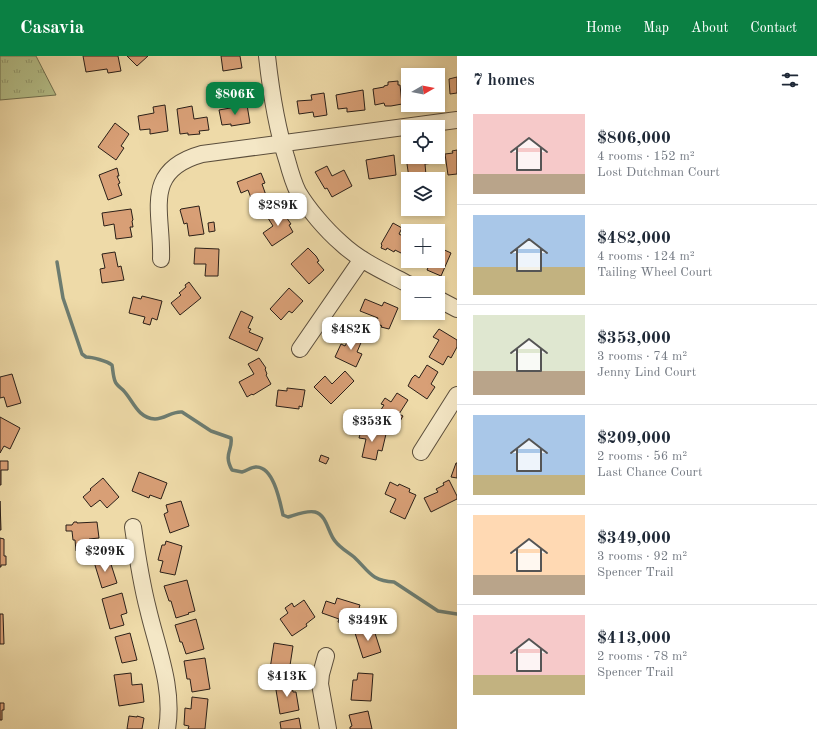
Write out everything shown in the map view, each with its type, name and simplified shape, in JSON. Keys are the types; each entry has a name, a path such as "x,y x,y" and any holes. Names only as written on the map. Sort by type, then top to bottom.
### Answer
{"street":[{"path":"267,56 274,111 282,144 293,179 306,204 341,243 362,259 401,280"},
{"path":"161,259 162,245 158,205 160,192 160,172 189,158 202,154 457,120"},
{"path":"300,349 362,259"},
{"path":"445,303 457,309"},
{"path":"421,452 457,395"},
{"path":"133,527 142,584 163,666 168,704 167,729"},
{"path":"326,656 320,684 328,729"}],"green space":[{"path":"0,56 36,56 56,95 0,100"}],"building":[{"path":"83,56 118,56 121,71 108,73 107,69 86,72"},
{"path":"127,56 148,56 137,66"},
{"path":"221,56 240,56 242,68 223,71"},
{"path":"457,77 457,93 450,94 449,79"},
{"path":"398,81 398,85 400,85 401,104 385,106 384,103 375,105 373,89 384,87 388,85 388,82"},
{"path":"363,90 365,110 347,112 347,108 338,109 336,95"},
{"path":"324,93 327,115 314,117 313,112 299,114 297,101 312,100 311,95"},
{"path":"165,105 168,131 150,134 150,129 140,130 138,116 154,113 153,107"},
{"path":"247,105 250,123 231,126 231,124 222,125 219,110"},
{"path":"192,106 194,119 207,117 209,130 199,131 200,134 180,134 177,109"},
{"path":"115,123 129,134 121,146 124,148 116,160 98,147"},
{"path":"457,150 457,174 448,175 445,154 453,153 452,151"},
{"path":"394,155 396,175 369,179 366,160"},
{"path":"407,164 425,164 426,172 408,172"},
{"path":"327,166 332,176 344,170 352,186 332,197 327,188 325,189 315,172"},
{"path":"117,168 119,176 117,176 120,183 118,184 122,195 108,200 99,175"},
{"path":"261,173 265,183 262,184 268,201 254,206 248,190 241,193 237,182"},
{"path":"199,206 204,234 189,236 187,223 184,224 180,210"},
{"path":"277,207 282,215 284,214 291,224 289,225 293,232 272,246 263,233 273,226 266,215"},
{"path":"131,209 133,227 130,227 132,237 116,239 114,224 104,226 102,213"},
{"path":"214,222 215,231 209,232 208,223"},
{"path":"393,223 401,227 399,234 401,235 401,253 395,250 394,252 387,248 386,250 381,248 381,244"},
{"path":"195,248 219,249 218,276 205,276 206,264 194,264"},
{"path":"308,248 316,256 319,261 317,262 324,270 309,284 291,264"},
{"path":"445,250 451,253 445,267"},
{"path":"115,252 118,267 121,266 124,280 102,283 100,269 105,268 102,254"},
{"path":"428,268 444,268 441,276 427,270"},
{"path":"189,282 201,298 180,315 171,303 181,295 179,293"},
{"path":"289,288 303,301 292,313 289,311 281,320 270,309"},
{"path":"142,296 162,301 157,320 152,318 150,325 143,323 145,317 129,313 133,297 141,299"},
{"path":"365,299 382,306 384,302 398,308 389,329 381,327 382,326 376,323 378,318 360,311"},
{"path":"241,311 253,317 248,328 251,329 249,332 263,338 257,351 229,338"},
{"path":"439,329 457,340 457,347 451,358 448,356 443,365 429,357 439,340 433,337"},
{"path":"352,333 363,338 357,352 362,354 356,367 335,357 341,344 345,346"},
{"path":"259,358 266,368 266,375 271,384 247,397 239,382 254,374 248,364"},
{"path":"427,365 438,372 431,384 435,387 427,399 408,386 415,375 419,378"},
{"path":"345,371 354,381 331,404 314,387 325,376 332,384"},
{"path":"12,374 21,403 7,407 4,397 0,398 0,377"},
{"path":"287,388 305,390 302,407 299,406 299,409 276,406 278,390 287,391"},
{"path":"397,393 408,400 399,414 403,416 396,428 377,416 384,405 381,404 385,398 391,402"},
{"path":"0,417 20,428 10,449 4,446 0,453"},
{"path":"362,427 386,434 382,451 378,450 376,460 362,457 366,439 359,438"},
{"path":"321,455 329,458 326,464 319,461"},
{"path":"0,461 8,461 8,470 1,470 1,485 0,485"},
{"path":"457,463 457,478 451,477"},
{"path":"139,472 167,483 161,499 150,495 149,498 132,491"},
{"path":"103,478 119,497 107,508 100,500 91,507 83,497"},
{"path":"449,480 457,499 431,512 424,498 438,492 436,489 444,485 443,483"},
{"path":"390,482 410,489 409,492 416,495 405,519 390,512 396,499 385,494"},
{"path":"0,501 1,530 0,530"},
{"path":"181,501 189,526 170,533 164,514 168,512 166,505"},
{"path":"74,522 97,522 99,538 89,539 90,550 76,551 72,531 66,531 66,525 72,525"},
{"path":"0,538 4,539 4,556 6,556 6,565 1,565 1,567 0,567"},
{"path":"166,541 182,546 175,575 160,572 163,561 158,560 162,545 165,545"},
{"path":"109,558 117,583 102,588 94,562"},
{"path":"187,580 195,611 176,618 171,601 169,601 164,586"},
{"path":"122,593 127,613 121,615 124,625 110,629 102,599"},
{"path":"337,598 360,605 353,627 338,622 339,619 322,613 326,601 335,604"},
{"path":"304,600 315,617 306,624 307,626 292,636 280,619 288,613 285,608 292,603 294,607"},
{"path":"0,614 3,614 4,644 0,644"},
{"path":"196,619 204,649 186,654 182,642 180,642 175,625"},
{"path":"373,627 381,652 363,658 355,633"},
{"path":"130,633 137,660 122,663 115,637"},
{"path":"274,643 293,646 289,672 270,669"},
{"path":"205,658 210,689 192,692 190,679 187,679 184,661"},
{"path":"131,673 132,685 142,684 144,702 119,706 114,675"},
{"path":"358,673 373,674 371,701 351,700 353,680 357,680"},
{"path":"291,681 293,692 296,692 299,710 280,714 275,684"},
{"path":"192,697 208,699 205,729 188,729 189,726 184,725 185,708 191,709"},
{"path":"0,703 4,703 2,720 0,720"},
{"path":"368,711 372,729 350,729 352,726 349,715"},
{"path":"129,716 144,718 142,729 127,729"},
{"path":"299,718 301,729 281,729 280,722"}],"waterway":[{"path":"57,262 63,298 82,354 86,357 107,362 112,365 117,385 127,394 140,412 149,418 155,419 182,412 211,431 231,438 228,460 232,470 242,472 253,467 257,467 268,473 275,486 283,515 288,517 308,512 315,512 319,514 325,520 333,538 337,543 375,577 380,580 394,582 438,611 457,614"}]}
